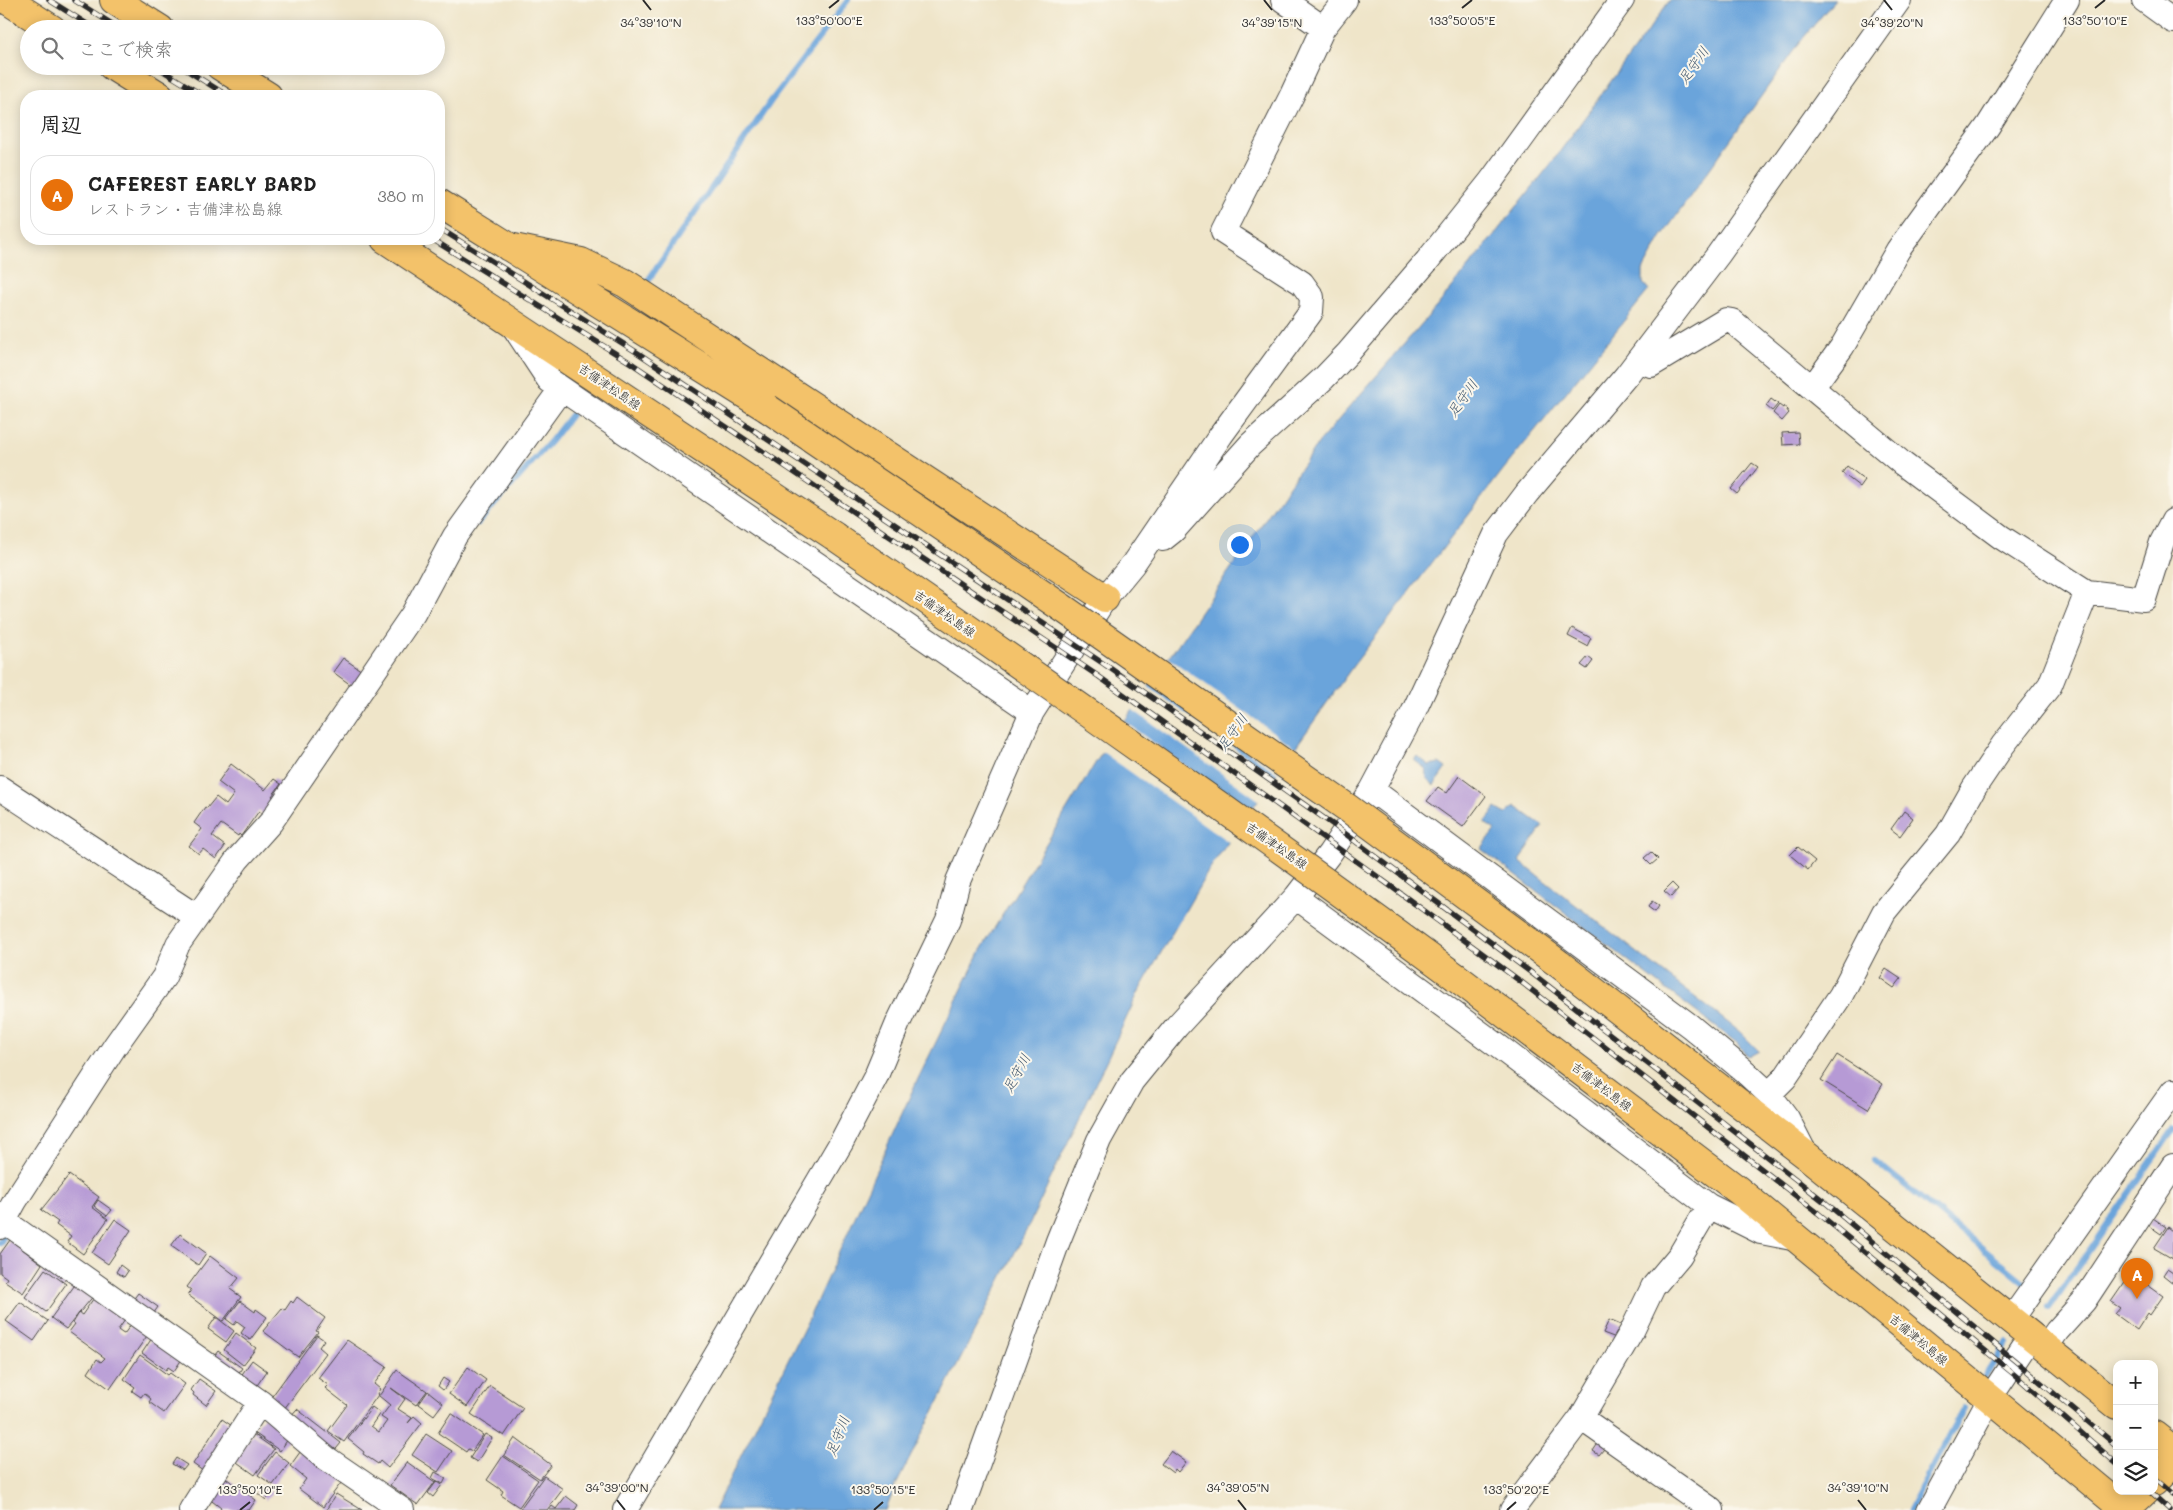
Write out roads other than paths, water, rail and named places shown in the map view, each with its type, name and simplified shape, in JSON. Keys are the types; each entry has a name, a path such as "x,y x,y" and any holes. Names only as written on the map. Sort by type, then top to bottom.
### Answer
{"main road":[{"path":"7,0 38,20"},
{"path":"114,0 146,20"},
{"path":"126,75 150,90"},
{"path":"234,75 258,90"},
{"path":"445,207 767,408 1064,609 1341,803 1559,964 1806,1155 2116,1405"},
{"name":"吉備津松島線","path":"394,245 508,318 834,536 1087,711 1308,868 1738,1190 2125,1510 2141,1495"},
{"path":"509,247 581,262 625,283 1105,598"},
{"path":"2158,1438 2173,1450"},
{"path":"2158,1478 2173,1464"}],"street":[{"path":"1283,0 1323,28"},
{"path":"625,1510 841,1143 876,1076 898,1023 948,920 958,881 1032,712 1105,598 1133,564 1221,435 1312,312 1312,297 1302,283 1223,232 1323,28 1345,0"},
{"path":"1133,564 1173,531 1250,445 1324,378 1348,353 1427,261 1491,181 1622,0"},
{"path":"961,1510 1058,1241 1099,1140 1132,1081 1177,1026 1296,897 1330,853 1372,790 1413,713 1496,534 1527,493 1638,360 1718,255 1899,0"},
{"path":"1812,388 1842,347 1894,256 1988,126 2067,0"},
{"path":"2144,0 2173,21"},
{"path":"508,318 549,380 1032,712"},
{"path":"1638,360 1651,365 1726,320 1732,321 1926,481 2002,537 2087,592 2144,599 2162,542 2173,521"},
{"path":"402,1510 326,1458 260,1402 6,1225 15,1201 115,1046 164,977 178,944 237,860 271,822 413,614 455,536 562,389"},
{"path":"1769,1094 1785,1078 1841,995 1884,912 1948,834 1974,788 2002,745 2050,685 2087,592"},
{"path":"0,788 197,917"},
{"path":"1372,790 1690,1026 1743,1070 1769,1094 1787,1118 1806,1155"},
{"path":"1296,897 1506,1052 1709,1206 1761,1232 1797,1239"},
{"path":"1929,1510 1990,1398 2029,1335 2032,1290 2173,1090"},
{"path":"2029,1335 2057,1331 2084,1301 2173,1166"},
{"path":"1512,1510 1581,1418 1632,1331 1653,1287 1680,1255 1709,1206"},
{"path":"191,1510 260,1402"},
{"path":"1581,1418 1712,1510"}],"water":[{"name":"足守川","path":"1670,0 1835,0 1799,43 1660,239 1643,270 1643,283 1649,290 1503,470 1353,666 1210,868 1140,989 1027,1229 894,1489 886,1510 714,1510 809,1318 915,1085 981,950 1096,762 1319,442 1438,305 1550,165"},
{"path":"1417,756 1429,765 1439,763 1446,768 1434,785 1427,779 1426,769 1414,760"},
{"path":"1515,806 1543,826 1519,861 1740,1032 1759,1051 1748,1057 1737,1043 1481,849 1495,830 1485,823 1496,808 1506,814"}],"waterway":[{"path":"643,288 771,101 848,0"},
{"path":"478,523 551,441 571,415"},
{"path":"2049,1308 2173,1130"},
{"path":"1874,1160 2030,1287"},
{"path":"0,1243 7,1231"},
{"path":"1985,1376 2007,1343"},
{"path":"1909,1510 1964,1408"}],"railway":[{"path":"49,0 81,20"},
{"path":"74,0 106,20"},
{"path":"170,75 194,90"},
{"path":"194,75 218,90"},
{"path":"445,232 638,353 1104,664 1335,826 1533,974 1826,1203 2113,1443"},
{"path":"442,245 631,363 1098,676 1385,882 1520,981 1818,1213 2016,1376 2113,1461"},
{"path":"2158,1481 2173,1494"},
{"path":"2153,1495 2170,1510"}],"place":[{"name":"CAFEREST EARLY BARD","path":"2137,1299"}]}
